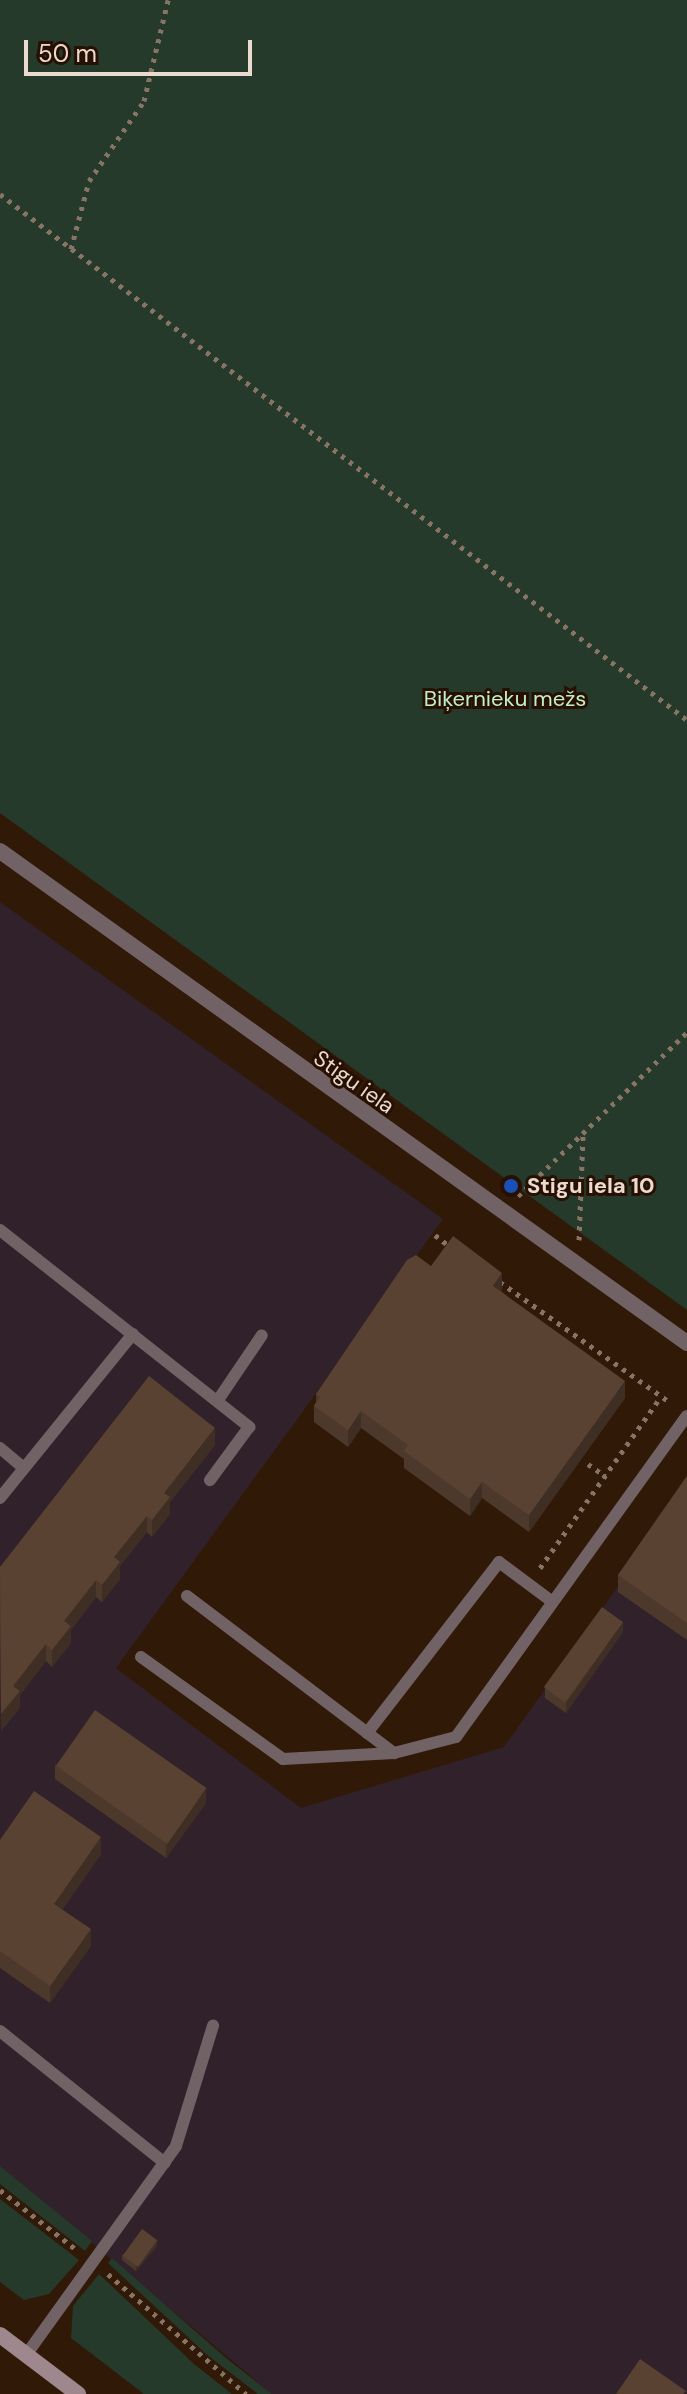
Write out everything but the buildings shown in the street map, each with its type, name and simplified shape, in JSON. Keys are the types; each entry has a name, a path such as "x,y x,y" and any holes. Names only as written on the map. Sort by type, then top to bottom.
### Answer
{"main road":[{"path":"0,2335 78,2394"}],"street":[{"name":"Stigu iela","path":"0,851 687,1343"}],"lane":[{"path":"0,1230 249,1427 210,1480"},
{"path":"0,1498 133,1334"},
{"path":"218,1400 262,1335"},
{"path":"141,1657 283,1759 394,1753 456,1737 550,1600 687,1416"},
{"path":"0,1448 23,1467"},
{"path":"367,1733 499,1562 550,1600"},
{"path":"187,1596 394,1753"},
{"path":"26,2355 95,2264 176,2146 213,2026"},
{"path":"0,2031 165,2163"}],"path":[{"path":"71,249 89,181 144,101 168,0"},
{"path":"0,194 687,720"},
{"path":"502,1212 687,1032"},
{"path":"578,1264 583,1134"},
{"path":"435,1235 460,1254"},
{"path":"497,1281 659,1399 687,1408"},
{"path":"529,1584 659,1399"},
{"path":"588,1464 605,1476"},
{"path":"0,2190 95,2264 246,2394"}],"shaded area":[{"path":"0,902 443,1219 116,1668 301,1808 504,1747 687,1489 687,2394 272,2394 0,2166"}],"green space":[{"name":"Biķernieku mežs","path":"0,0 687,0 687,1310 0,813"},
{"path":"0,2166 92,2241 85,2251 0,2184"},
{"path":"0,2199 79,2260 49,2294 24,2300 0,2282"},
{"path":"112,2258 272,2394 258,2394 206,2354 108,2263"},
{"path":"99,2274 194,2364 232,2394 144,2394 71,2338 73,2306"}],"place":[{"name":"Stigu iela 10","path":"511,1186"}]}
